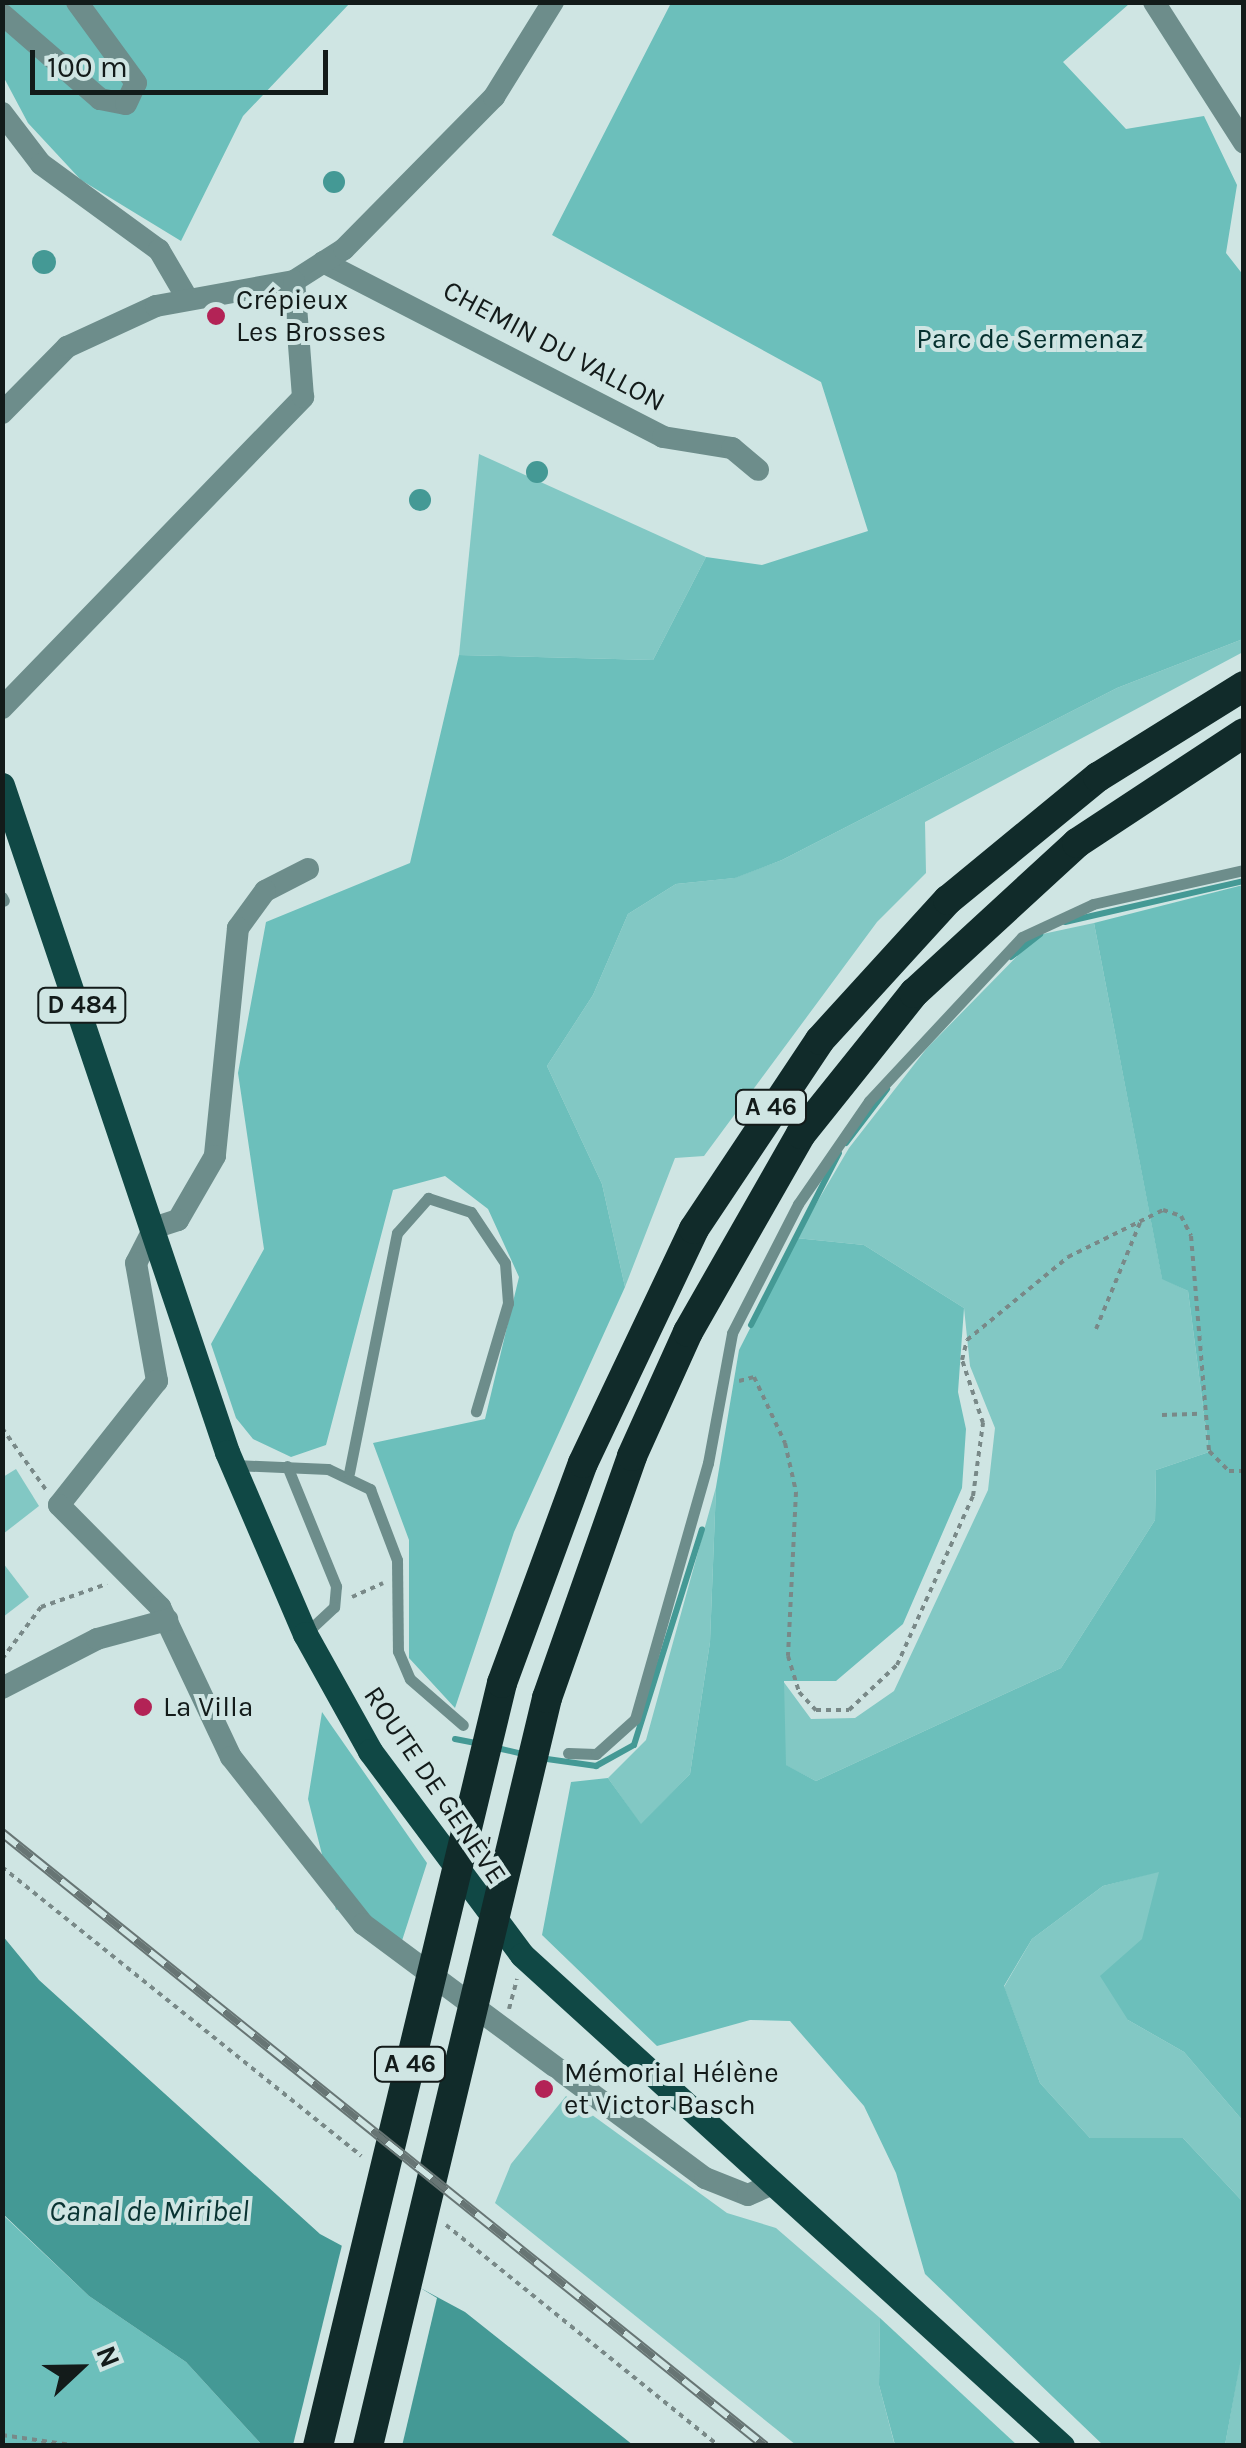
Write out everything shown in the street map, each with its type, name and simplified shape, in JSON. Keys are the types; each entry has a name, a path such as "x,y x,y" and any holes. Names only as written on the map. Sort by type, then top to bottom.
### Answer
{"highway":[{"name":"A 46","path":"318,2446 502,1684 636,1342 747,1139 820,1040 996,856 1098,777 1244,686"},
{"name":"A 46","path":"368,2446 547,1698 640,1438 720,1272 800,1134 914,993 1030,880 1244,732"}],"main road":[{"name":"ROUTE DE GENÈVE","path":"2,785 233,1466 305,1634 370,1751 485,1913 577,2011 1062,2446"}],"street":[{"path":"2,14 100,100 126,104 136,83 77,2"},
{"path":"2,412 67,347 187,298 294,281 323,262 384,216 494,97 553,2"},
{"path":"1154,2 1244,143"},
{"path":"2,113 41,164 158,250 187,298"},
{"name":"CHEMIN DU VALLON","path":"323,262 663,437 732,448 758,470"},
{"path":"2,708 303,397 294,281"},
{"path":"308,869 265,891 238,928 214,1156 178,1220 154,1228 136,1263 161,1372 59,1504 168,1620 231,1757 273,1820 387,1945 706,2178 748,2195 773,2184"},
{"path":"2,1688 97,1639 168,1620"}],"lane":[{"path":"568,1753 596,1754 635,1719 722,1385 732,1332 798,1204 869,1101 962,994 1055,917 1244,870"},
{"path":"349,1473 397,1233 428,1198 472,1212 505,1264 508,1304 476,1411"},
{"path":"233,1466 287,1466 349,1473 386,1517 395,1582 398,1651 410,1679 463,1725"},
{"path":"287,1466 337,1597 305,1634"}],"path":[{"path":"722,1385 754,1377 785,1442 796,1492 788,1656 799,1692 816,1710 849,1710 897,1666 973,1496 983,1423 962,1360 968,1340 1068,1256 1163,1210 1181,1216 1191,1236 1200,1414 1218,1462 1244,1471"},
{"path":"1096,1329 1142,1219"},
{"path":"1162,1415 1200,1414"},
{"path":"2,1428 59,1504"},
{"path":"2,1659 41,1607 129,1576"},
{"path":"337,1597 395,1582"},
{"path":"2,2435 78,2446"}],"shaded area":[{"path":"479,454 706,557 653,660 459,655"},
{"path":"1243,639 1243,652 925,822 926,873 877,922 704,1156 675,1158 625,1287 602,1184 547,1066 593,995 628,914 676,884 734,878 782,860 1117,688"},
{"path":"1094,923 1162,1278 1188,1291 1209,1452 1156,1470 1155,1520 1061,1668 816,1781 785,1765 783,1681 811,1719 855,1718 894,1691 988,1490 995,1428 970,1366 964,1308 864,1245 796,1238 849,1148 927,1048 1038,935"},
{"path":"16,1469 39,1506 3,1534 3,1477"},
{"path":"716,1487 710,1642 690,1774 641,1825 608,1778 646,1740"},
{"path":"3,1563 29,1597 3,1617"},
{"path":"1160,1871 1128,2020 1184,2052 1243,2121 1243,2202 1183,2138 1090,2138 1040,2083 1004,1987 1032,1939 1103,1886"},
{"path":"566,2096 727,2213 776,2228 880,2318 879,2385 895,2446 796,2445 495,2203 511,2164"},
{"path":"1242,2350 1243,2445 1225,2445"}],"green space":[{"path":"2,3 350,3 243,116 181,241 81,180 28,123 3,76"},
{"name":"Parc de Sermenaz","path":"671,3 1129,4 1063,62 1126,129 1204,116 1237,185 1226,253 1244,276 1243,639 1117,688 782,860 735,878 676,884 628,914 593,995 547,1066 602,1184 625,1287 514,1532 455,1708 409,1658 409,1540 373,1443 485,1419 519,1277 488,1209 445,1176 393,1190 326,1445 291,1457 253,1439 236,1418 211,1344 264,1249 238,1073 266,922 410,863 459,655 653,660 706,557 762,565 868,531 821,382 552,235"},
{"path":"1243,885 1243,2121 1184,2052 1128,2020 1100,1976 1142,1939 1159,1872 1103,1886 1032,1939 1004,1986 1040,2083 1090,2138 1183,2138 1243,2202 1243,2348 1225,2445 1103,2445 925,2274 896,2173 864,2106 790,2021 750,2020 657,2046 542,1935 571,1782 608,1778 641,1824 690,1774 710,1642 716,1487 739,1350 796,1238 864,1245 964,1308 958,1392 966,1429 962,1488 903,1624 836,1681 784,1681 786,1765 816,1781 1061,1668 1155,1520 1156,1470 1209,1452 1188,1291 1162,1279 1094,923"},
{"path":"322,1712 427,1863 399,1950 351,1905 336,1910 308,1799"},
{"path":"2,2214 89,2296 186,2362 262,2445 3,2445"},
{"path":"880,2318 1017,2445 895,2445 879,2385"}],"water":[{"path":"334,171 342,174 342,190 334,193 326,190 323,182 326,174"},
{"path":"44,250 53,253 53,271 44,274 35,271 32,262 35,253"},
{"path":"537,461 545,464 545,480 537,483 529,480 526,472 529,464"},
{"path":"420,489 428,492 428,508 420,511 412,508 409,500 412,492"},
{"name":"Canal de Miribel","path":"2,1935 39,1980 320,2234 465,2312 633,2445 262,2445 186,2362 89,2296 3,2214"}],"pier":[{"path":"343,2241 437,2298 402,2446 293,2445"}],"waterway":[{"path":"1065,922 1244,881"},
{"path":"1011,957 1040,934"},
{"path":"846,1143 887,1089"},
{"path":"751,1325 839,1153"},
{"path":"540,1758 596,1766 634,1745 702,1529"},
{"path":"455,1739 480,1744"},
{"path":"497,1748 523,1754"}],"railway":[{"path":"2,1833 765,2446"}],"place":[{"name":"Crépieux Les Brosses","path":"216,316"},
{"name":"La Villa","path":"143,1707"},
{"name":"Mémorial Hélène et Victor Basch","path":"544,2089"}]}
